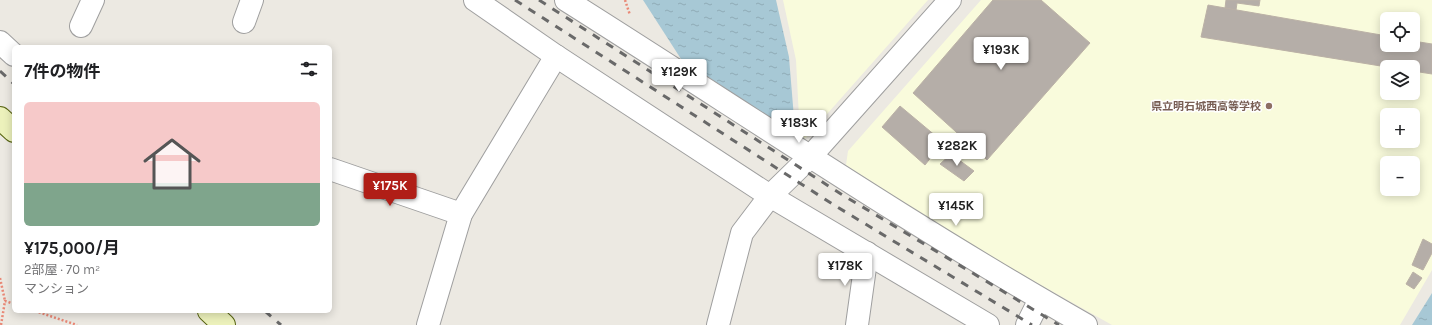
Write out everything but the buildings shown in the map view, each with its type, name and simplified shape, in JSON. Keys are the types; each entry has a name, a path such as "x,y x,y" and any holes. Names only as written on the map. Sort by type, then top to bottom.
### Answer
{"main road":[{"path":"0,118 12,129"},
{"path":"211,313 224,325"}],"street":[{"path":"82,26 93,0"},
{"path":"244,22 252,0"},
{"path":"475,0 556,56 770,196 988,325"},
{"path":"566,0 810,157 1040,299 1086,325"},
{"path":"718,325 742,233 770,196 810,157 950,0"},
{"path":"0,42 12,53"},
{"path":"428,325 461,214 556,56"},
{"path":"332,170 461,214"},
{"path":"858,325 867,253"},
{"path":"1027,325 1040,299"}],"path":[{"path":"0,278 5,301 1,325"},
{"path":"5,301 12,303"},
{"path":"42,313 77,325"}],"shaded area":[{"path":"783,0 928,0 805,139 796,130 799,118 796,60"},
{"path":"981,0 1432,0 1432,270 1400,325 1112,325 970,245 846,165 848,151"}],"water":[{"path":"643,0 776,0 789,57 794,118 788,130 681,59"},
{"path":"1432,293 1432,325 1412,325"}],"railway":[{"path":"515,0 834,205 1032,325"},
{"path":"539,0 841,194 1059,325"},
{"path":"0,71 12,82"},
{"path":"267,313 281,325"}],"place":[{"name":"県立明石城西高等学校","path":"1269,106"}]}
